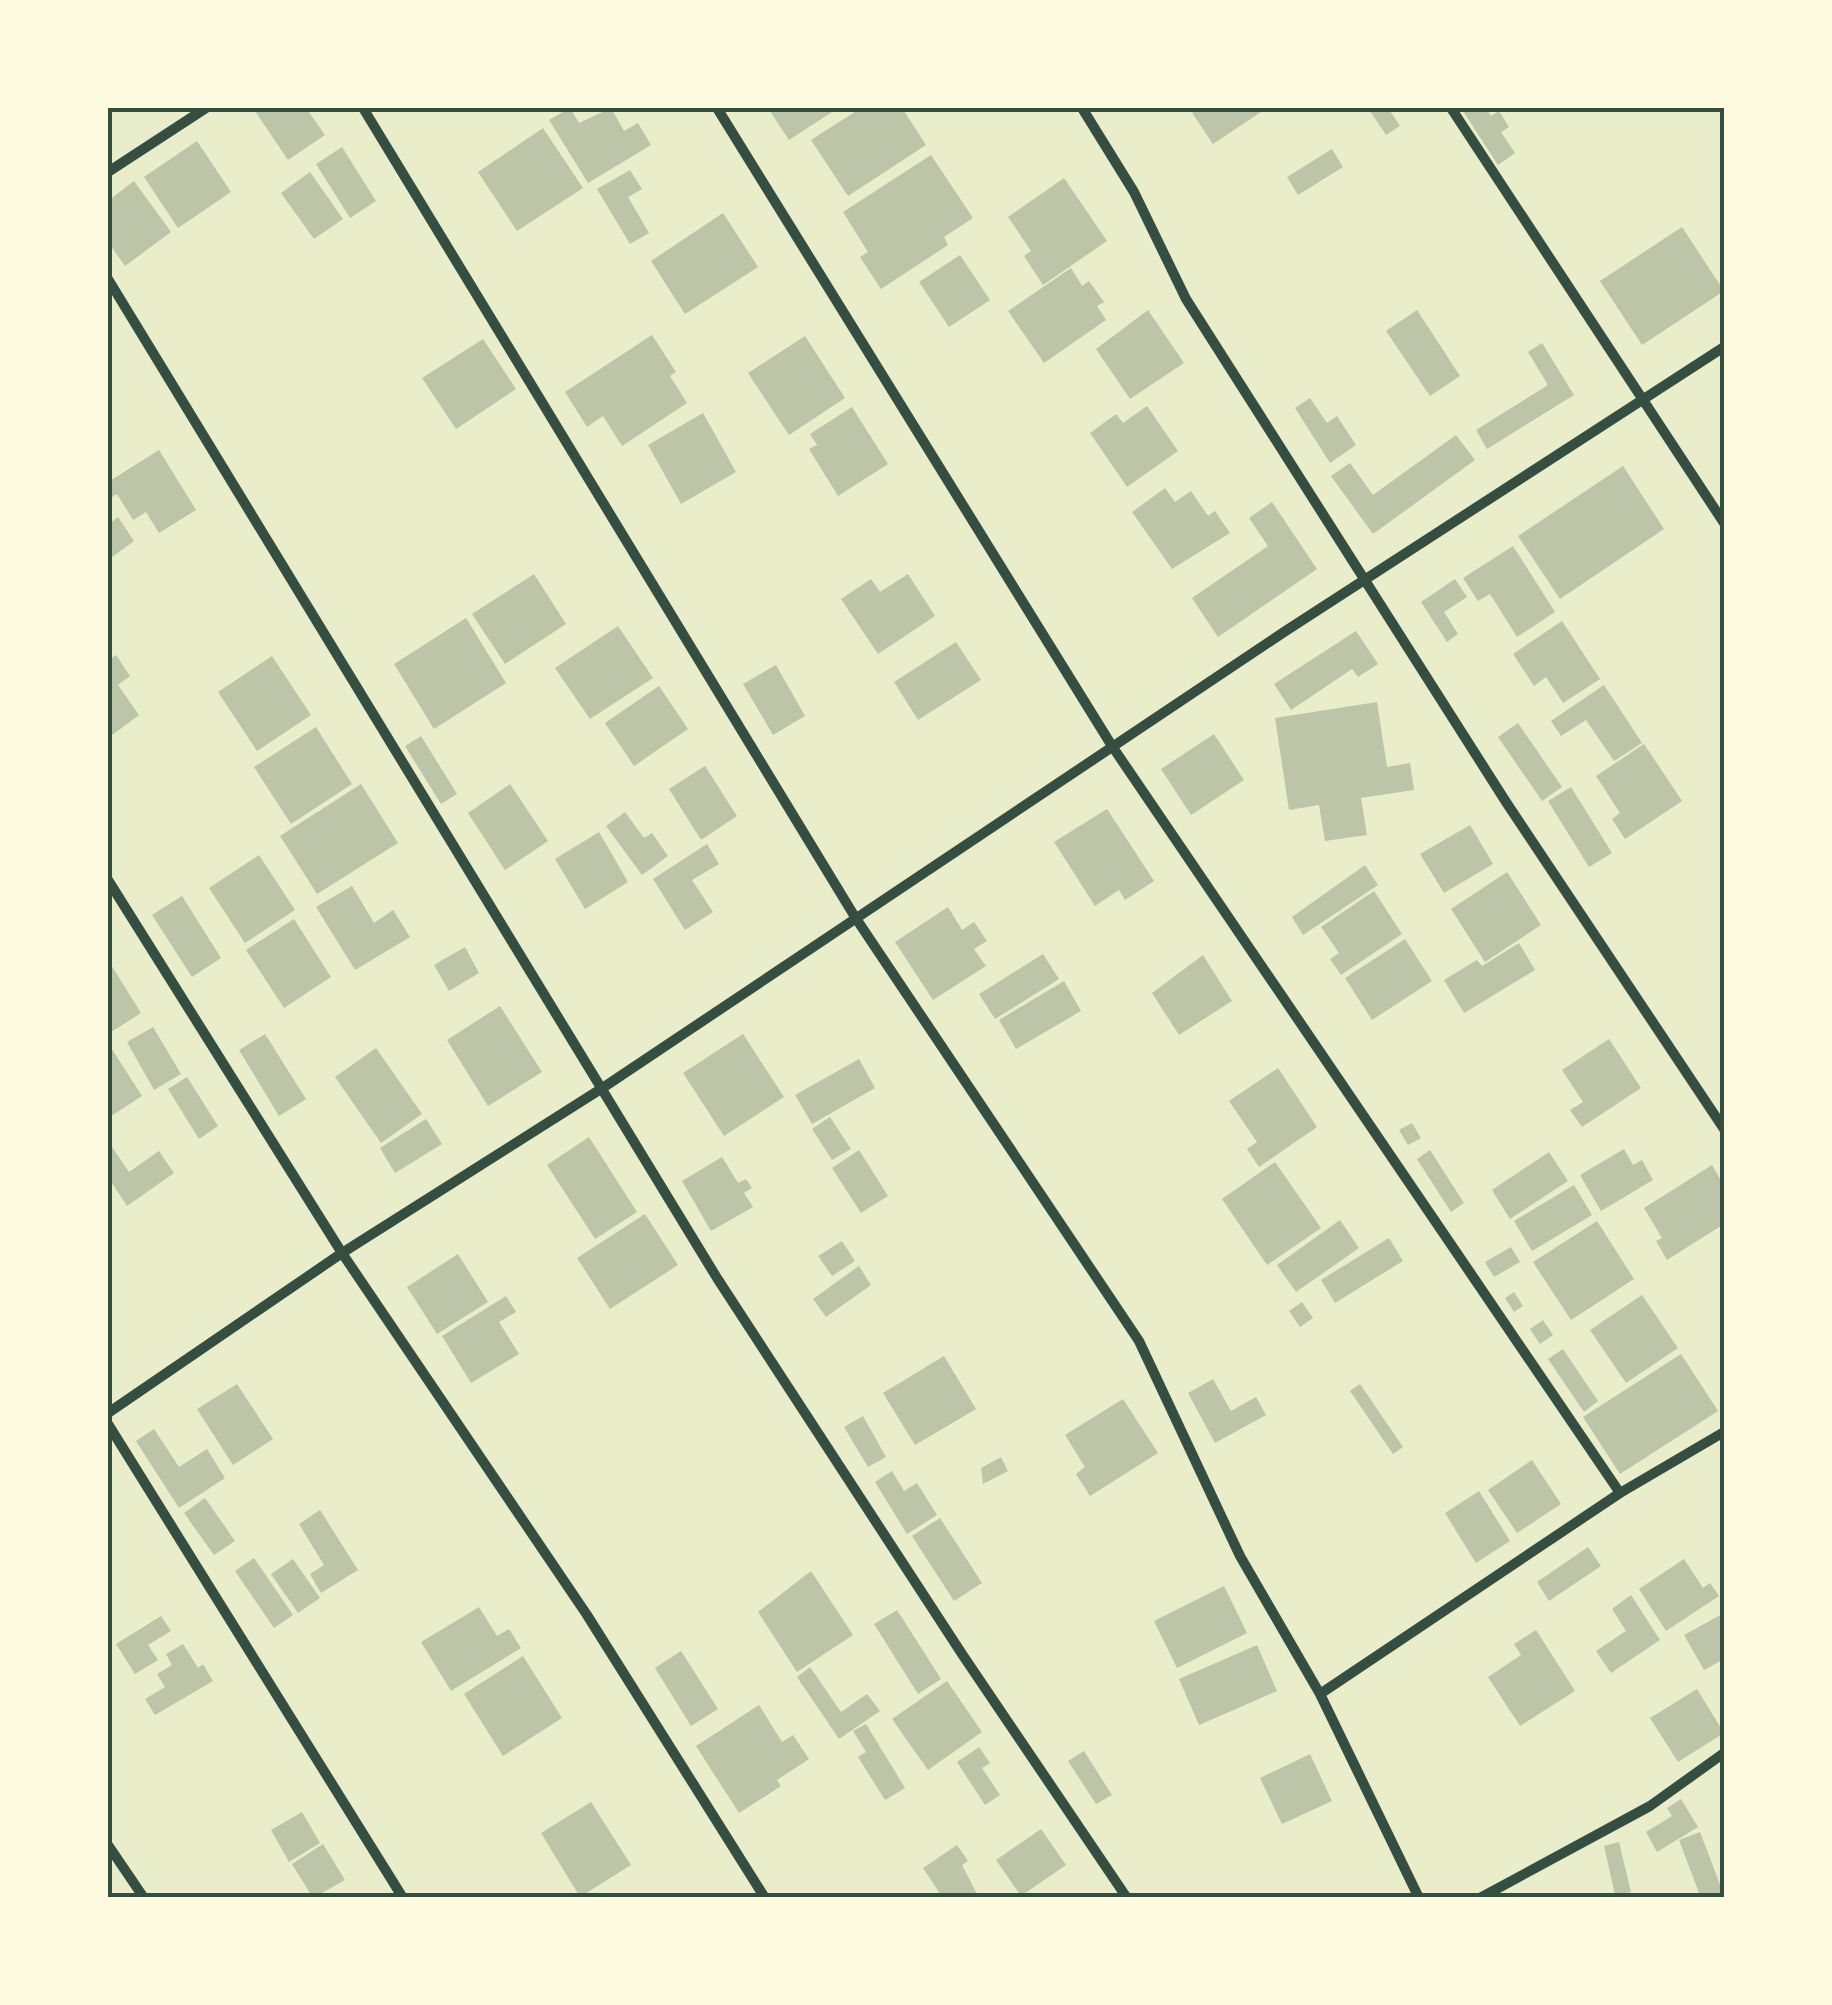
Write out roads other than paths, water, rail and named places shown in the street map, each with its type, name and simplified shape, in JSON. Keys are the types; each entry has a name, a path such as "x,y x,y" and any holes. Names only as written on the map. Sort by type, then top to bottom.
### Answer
{"street":[{"path":"108,172 206,108"},
{"path":"363,108 854,917 1139,1341 1240,1556 1320,1694 1419,1898"},
{"path":"718,108 1112,746 1620,1493"},
{"path":"1082,108 1134,192 1186,299 1506,802 1724,1129"},
{"path":"1451,108 1724,523"},
{"path":"108,279 718,1278 962,1654 1127,1898"},
{"path":"108,1413 342,1253 604,1087 1364,579 1724,347"},
{"path":"108,880 342,1253 586,1615 765,1898"},
{"path":"108,1424 404,1898"},
{"path":"1320,1694 1620,1493 1724,1432"},
{"path":"1480,1898 1650,1806 1724,1753"},
{"path":"108,1844 144,1898"}]}
